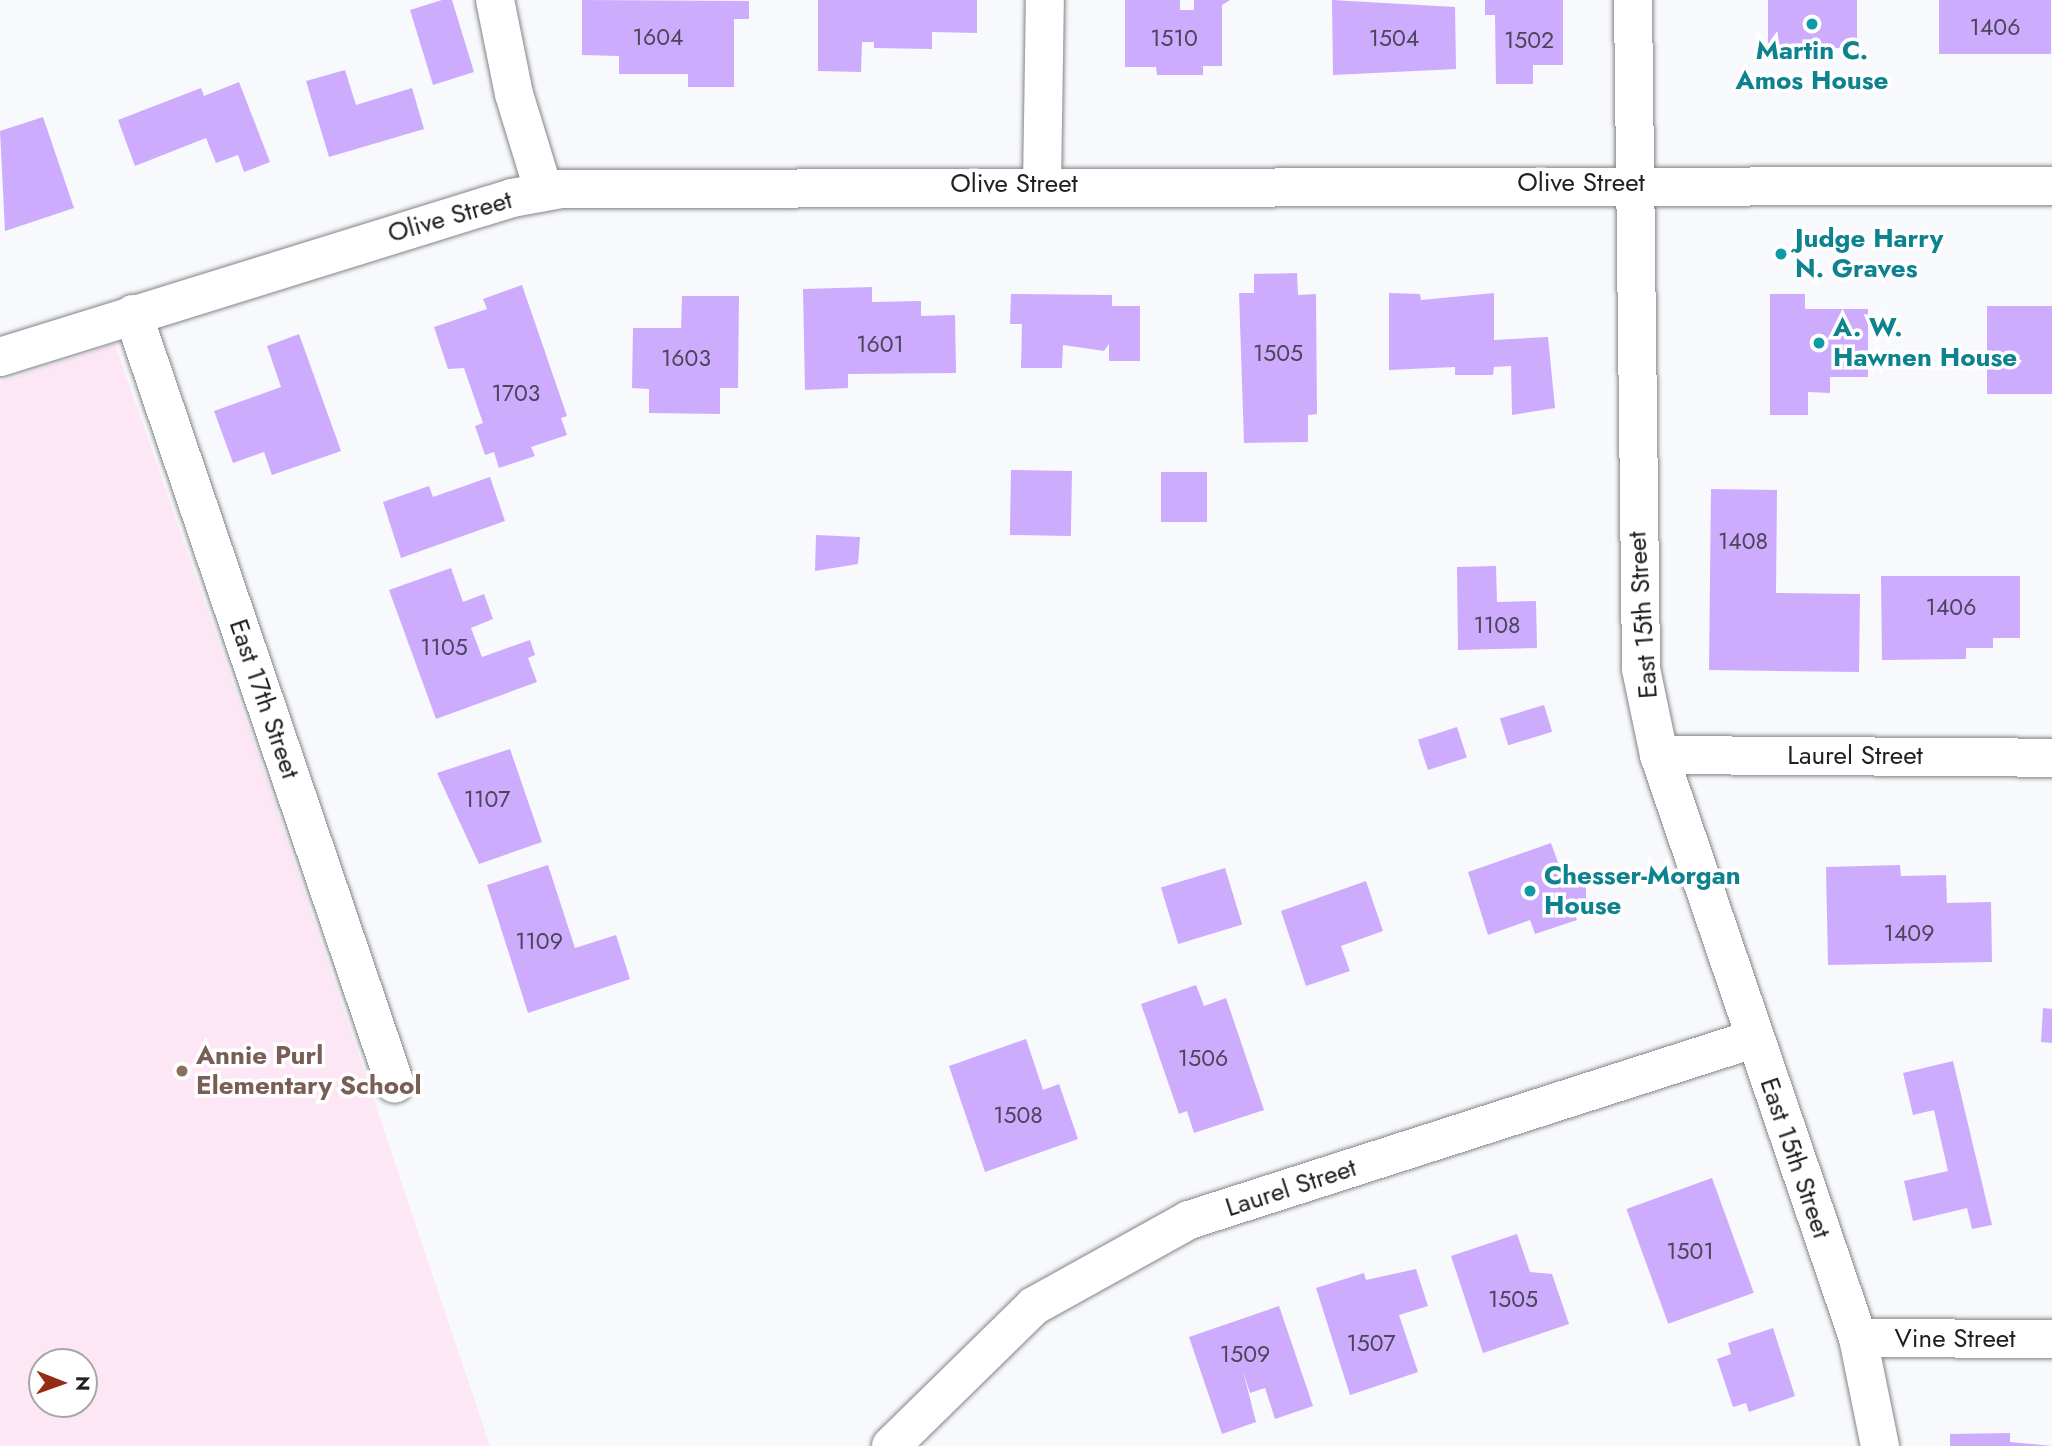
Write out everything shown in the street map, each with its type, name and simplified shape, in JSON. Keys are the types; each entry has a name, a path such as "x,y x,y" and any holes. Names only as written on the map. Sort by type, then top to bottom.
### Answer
{"street":[{"path":"495,0 514,94 544,192"},
{"path":"1042,184 1045,0"},
{"name":"East 15th Street","path":"1633,0 1636,562 1641,669 1659,755 1753,1039 1858,1338 1880,1446"},
{"name":"Olive Street","path":"0,357 133,314 544,192 672,185 1634,183 2052,186"},
{"name":"East 17th Street","path":"133,314 395,1084"},
{"name":"Laurel Street","path":"1659,755 2052,758"},
{"name":"Laurel Street","path":"891,1446 1034,1306 1189,1220 1753,1039"},
{"name":"Vine Street","path":"1858,1338 2052,1339"}],"shaded area":[{"name":"Annie Purl Elementary School","path":"115,344 267,781 490,1446 0,1446 0,382"}],"building":[{"path":"442,0 452,0 474,72 433,85 410,10"},
{"path":"582,0 749,1 749,19 734,19 734,87 688,87 688,74 619,74 619,56 582,55"},
{"path":"818,0 977,0 977,33 932,32 932,49 874,48 874,42 862,42 861,72 818,71"},
{"path":"1125,0 1180,0 1180,10 1194,10 1194,0 1230,0 1222,5 1222,66 1203,66 1203,75 1157,75 1156,67 1125,67"},
{"path":"1332,0 1455,7 1456,69 1333,75"},
{"path":"1485,0 1563,0 1563,65 1533,65 1533,84 1496,84 1495,15 1485,15"},
{"name":"Martin C. Amos House","path":"1768,0 1857,0 1857,48 1768,48"},
{"path":"1939,0 2051,0 2051,54 1939,54"},
{"path":"345,70 356,105 412,88 424,129 329,157 306,81"},
{"path":"239,82 270,162 244,172 238,155 216,163 206,138 135,166 118,120 201,88 204,96"},
{"path":"43,117 74,208 5,231 0,131"},
{"path":"1297,273 1298,295 1316,294 1317,414 1308,415 1308,442 1244,443 1239,293 1254,293 1254,274"},
{"path":"522,285 567,416 561,418 567,435 531,447 535,456 499,468 494,452 485,455 475,426 483,423 464,368 448,369 434,327 487,309 483,299"},
{"path":"872,287 872,302 921,301 921,316 955,315 956,373 848,374 848,388 805,390 803,289"},
{"path":"1389,293 1420,294 1421,300 1494,293 1494,340 1548,337 1555,408 1512,415 1511,366 1494,367 1493,375 1455,375 1455,367 1389,370"},
{"path":"1011,294 1112,295 1112,306 1140,306 1140,361 1109,361 1109,344 1104,351 1063,345 1062,368 1021,368 1022,324 1010,324"},
{"name":"A. W. Hawnen House","path":"1770,294 1805,294 1805,309 1868,309 1868,377 1830,377 1830,393 1808,392 1808,415 1770,415"},
{"path":"682,296 739,296 738,388 720,388 720,414 649,413 649,389 632,388 633,328 681,328"},
{"path":"1987,306 2052,306 2052,394 1987,394"},
{"path":"299,334 341,451 272,475 264,452 233,463 214,411 281,387 267,346"},
{"path":"1011,470 1072,471 1071,536 1010,535"},
{"path":"1161,472 1207,472 1207,522 1161,522"},
{"path":"490,477 505,521 401,558 383,502 429,486 433,497"},
{"path":"1711,489 1777,490 1776,593 1860,594 1859,672 1709,670"},
{"path":"816,535 860,537 858,564 815,571"},
{"path":"1496,566 1497,602 1536,601 1537,648 1458,650 1457,567"},
{"path":"451,568 463,602 484,594 493,619 471,628 482,657 530,640 535,655 528,658 537,682 436,719 389,590"},
{"path":"1881,576 2020,576 2020,638 1993,638 1993,648 1966,648 1966,659 1882,660"},
{"path":"1544,705 1552,732 1508,745 1500,718"},
{"path":"1457,727 1467,757 1428,770 1418,740"},
{"path":"510,749 542,842 479,864 437,773"},
{"name":"Chesser-Morgan House","path":"1551,843 1565,882 1576,880 1586,888 1586,901 1573,910 1577,920 1535,934 1530,920 1488,935 1468,872"},
{"path":"548,865 575,948 616,935 630,979 528,1013 487,885"},
{"path":"1900,865 1901,876 1946,875 1947,903 1991,902 1992,962 1828,965 1826,867"},
{"path":"1225,868 1242,924 1178,944 1161,888"},
{"path":"1366,881 1383,931 1341,946 1350,971 1306,986 1281,911"},
{"path":"1196,985 1204,1006 1226,998 1264,1110 1194,1133 1187,1111 1179,1114 1141,1004"},
{"path":"2043,1008 2052,1009 2052,1043 2041,1042"},
{"path":"1026,1039 1043,1090 1059,1084 1078,1139 985,1172 949,1066"},
{"path":"1953,1061 1992,1225 1972,1229 1967,1208 1913,1221 1904,1181 1948,1171 1934,1110 1913,1115 1903,1073"},
{"path":"1712,1178 1754,1293 1668,1324 1626,1209"},
{"path":"1517,1234 1530,1272 1552,1274 1569,1324 1483,1353 1451,1256"},
{"path":"1416,1269 1428,1306 1399,1315 1418,1372 1350,1395 1316,1288 1364,1273 1366,1280"},
{"path":"1279,1306 1313,1406 1275,1419 1265,1388 1250,1393 1243,1371 1256,1422 1222,1434 1189,1337"},
{"path":"1773,1328 1795,1396 1749,1412 1746,1403 1733,1407 1717,1359 1731,1354 1728,1343"},
{"path":"2010,1433 2010,1442 2052,1446 1950,1446 1950,1434"}],"place":[{"name":"Martin C. Amos House","path":"1812,24"},
{"name":"Judge Harry N. Graves","path":"1781,254"},
{"name":"A. W. Hawnen House","path":"1819,343"},
{"name":"Chesser-Morgan House","path":"1530,891"},
{"name":"Annie Purl Elementary School","path":"182,1071"}]}
